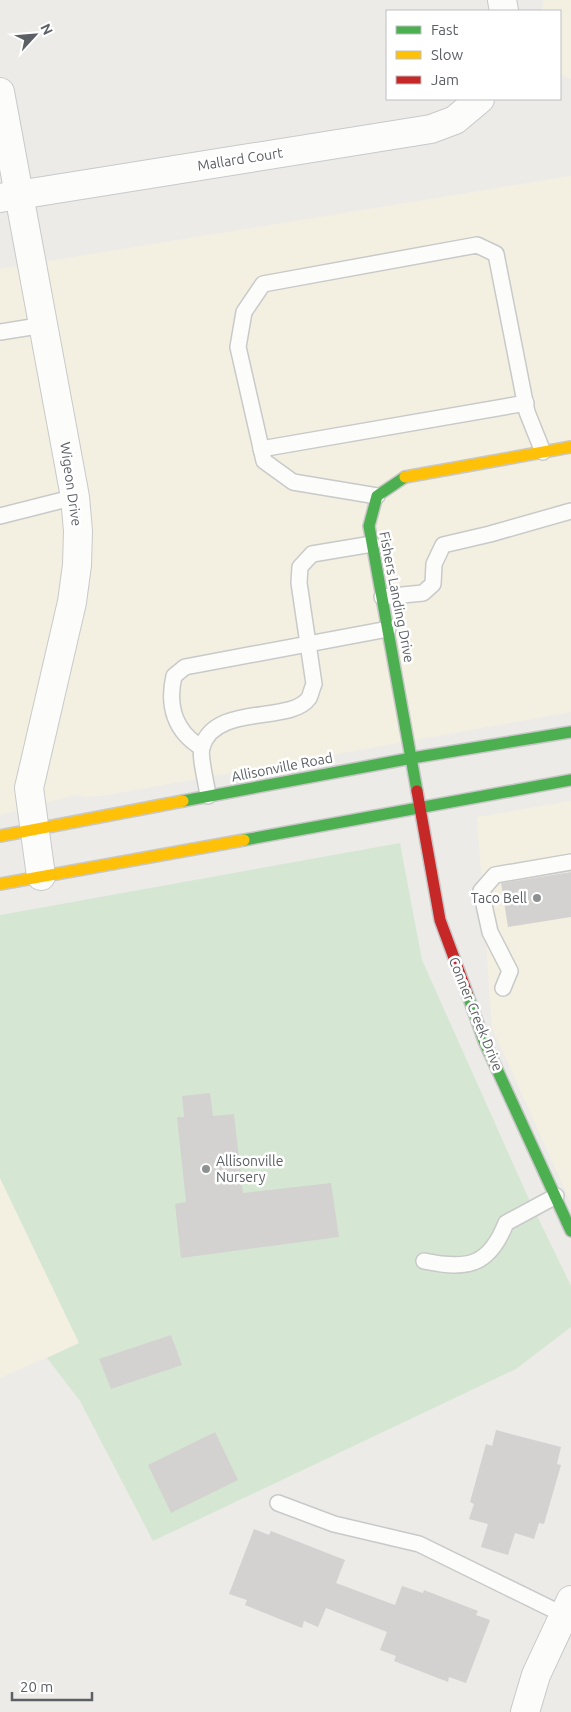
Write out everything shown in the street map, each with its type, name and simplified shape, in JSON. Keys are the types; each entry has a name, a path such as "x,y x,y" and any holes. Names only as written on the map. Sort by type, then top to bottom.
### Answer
{"main road":[{"path":"377,496 403,477 571,447"},
{"name":"Fishers Landing Drive","path":"377,496 369,526 416,786"},
{"name":"Allisonville Road","path":"0,836 412,758 571,732"},
{"path":"0,884 571,780"},
{"name":"Conner Creek Drive","path":"416,786 422,829 440,920 484,1041 571,1231"}],"street":[{"name":"Wigeon Drive","path":"0,92 10,196 44,325 75,497 78,531 77,565 72,602 29,788 41,876"},
{"name":"Mallard Court","path":"10,196 431,129 455,120 478,102"},
{"path":"525,1712 536,1675 567,1607"}],"lane":[{"path":"377,496 293,482 264,460 238,347 244,312 263,284 477,245 496,254 526,403 543,452"},
{"path":"0,332 44,325"},
{"path":"261,449 526,403"},
{"path":"0,516 75,497"},
{"path":"382,597 423,592 433,584 434,564 443,545 571,511"},
{"path":"208,796 202,748 210,733 225,722 294,708 308,699 314,684 310,645 299,583 300,567 312,554 372,544"},
{"path":"202,748 188,739 177,725 171,689 174,676 185,667 388,629"},
{"path":"503,988 510,971 490,932 481,891 496,875 571,862"},
{"path":"424,1261 445,1265 464,1265 485,1257 498,1244 506,1223 556,1196"},
{"path":"278,1503 334,1524 419,1544 567,1607"}],"shaded area":[{"path":"543,0 571,0 571,79 561,74 561,10 542,10"},
{"path":"571,176 571,712 101,796 83,797 78,794 0,815 0,269"},
{"path":"571,801 571,1203 492,1028 477,817"},
{"path":"0,1178 79,1343 0,1378"}],"green space":[{"path":"400,843 422,960 528,1197 571,1286 571,1327 516,1369 153,1541 80,1401 47,1358 79,1343 0,1178 0,915"}],"building":[{"name":"Taco Bell","path":"571,872 571,917 508,927 501,883"},
{"path":"210,1093 213,1116 234,1114 243,1193 331,1183 339,1237 181,1258 175,1204 186,1202 177,1117 184,1117 182,1096"},
{"path":"171,1335 182,1365 111,1389 99,1359"},
{"path":"496,1430 561,1447 557,1464 561,1465 544,1524 539,1523 534,1539 515,1533 508,1555 481,1547 488,1524 469,1519 474,1504 470,1502 486,1444 492,1446"},
{"path":"215,1432 238,1480 171,1513 148,1465"},
{"path":"254,1529 269,1535 271,1531 345,1560 336,1583 395,1605 402,1586 423,1593 424,1590 478,1611 476,1615 490,1620 466,1683 449,1677 448,1682 394,1661 396,1656 380,1650 387,1632 326,1608 318,1627 304,1621 302,1628 245,1605 247,1600 229,1594"}],"traffic: fast":[{"path":"405,477 377,496 369,526 417,791"},
{"path":"183,801 412,758 571,732"},
{"path":"244,840 571,780"},
{"path":"467,993 484,1041 571,1231"}],"traffic: slow":[{"path":"405,477 571,447"},
{"path":"0,836 183,801"},
{"path":"0,884 244,840"}],"traffic: jam":[{"path":"417,791 440,920 467,993"}],"place":[{"name":"Taco Bell","path":"537,898"},
{"name":"Allisonville Nursery","path":"206,1169"}]}
